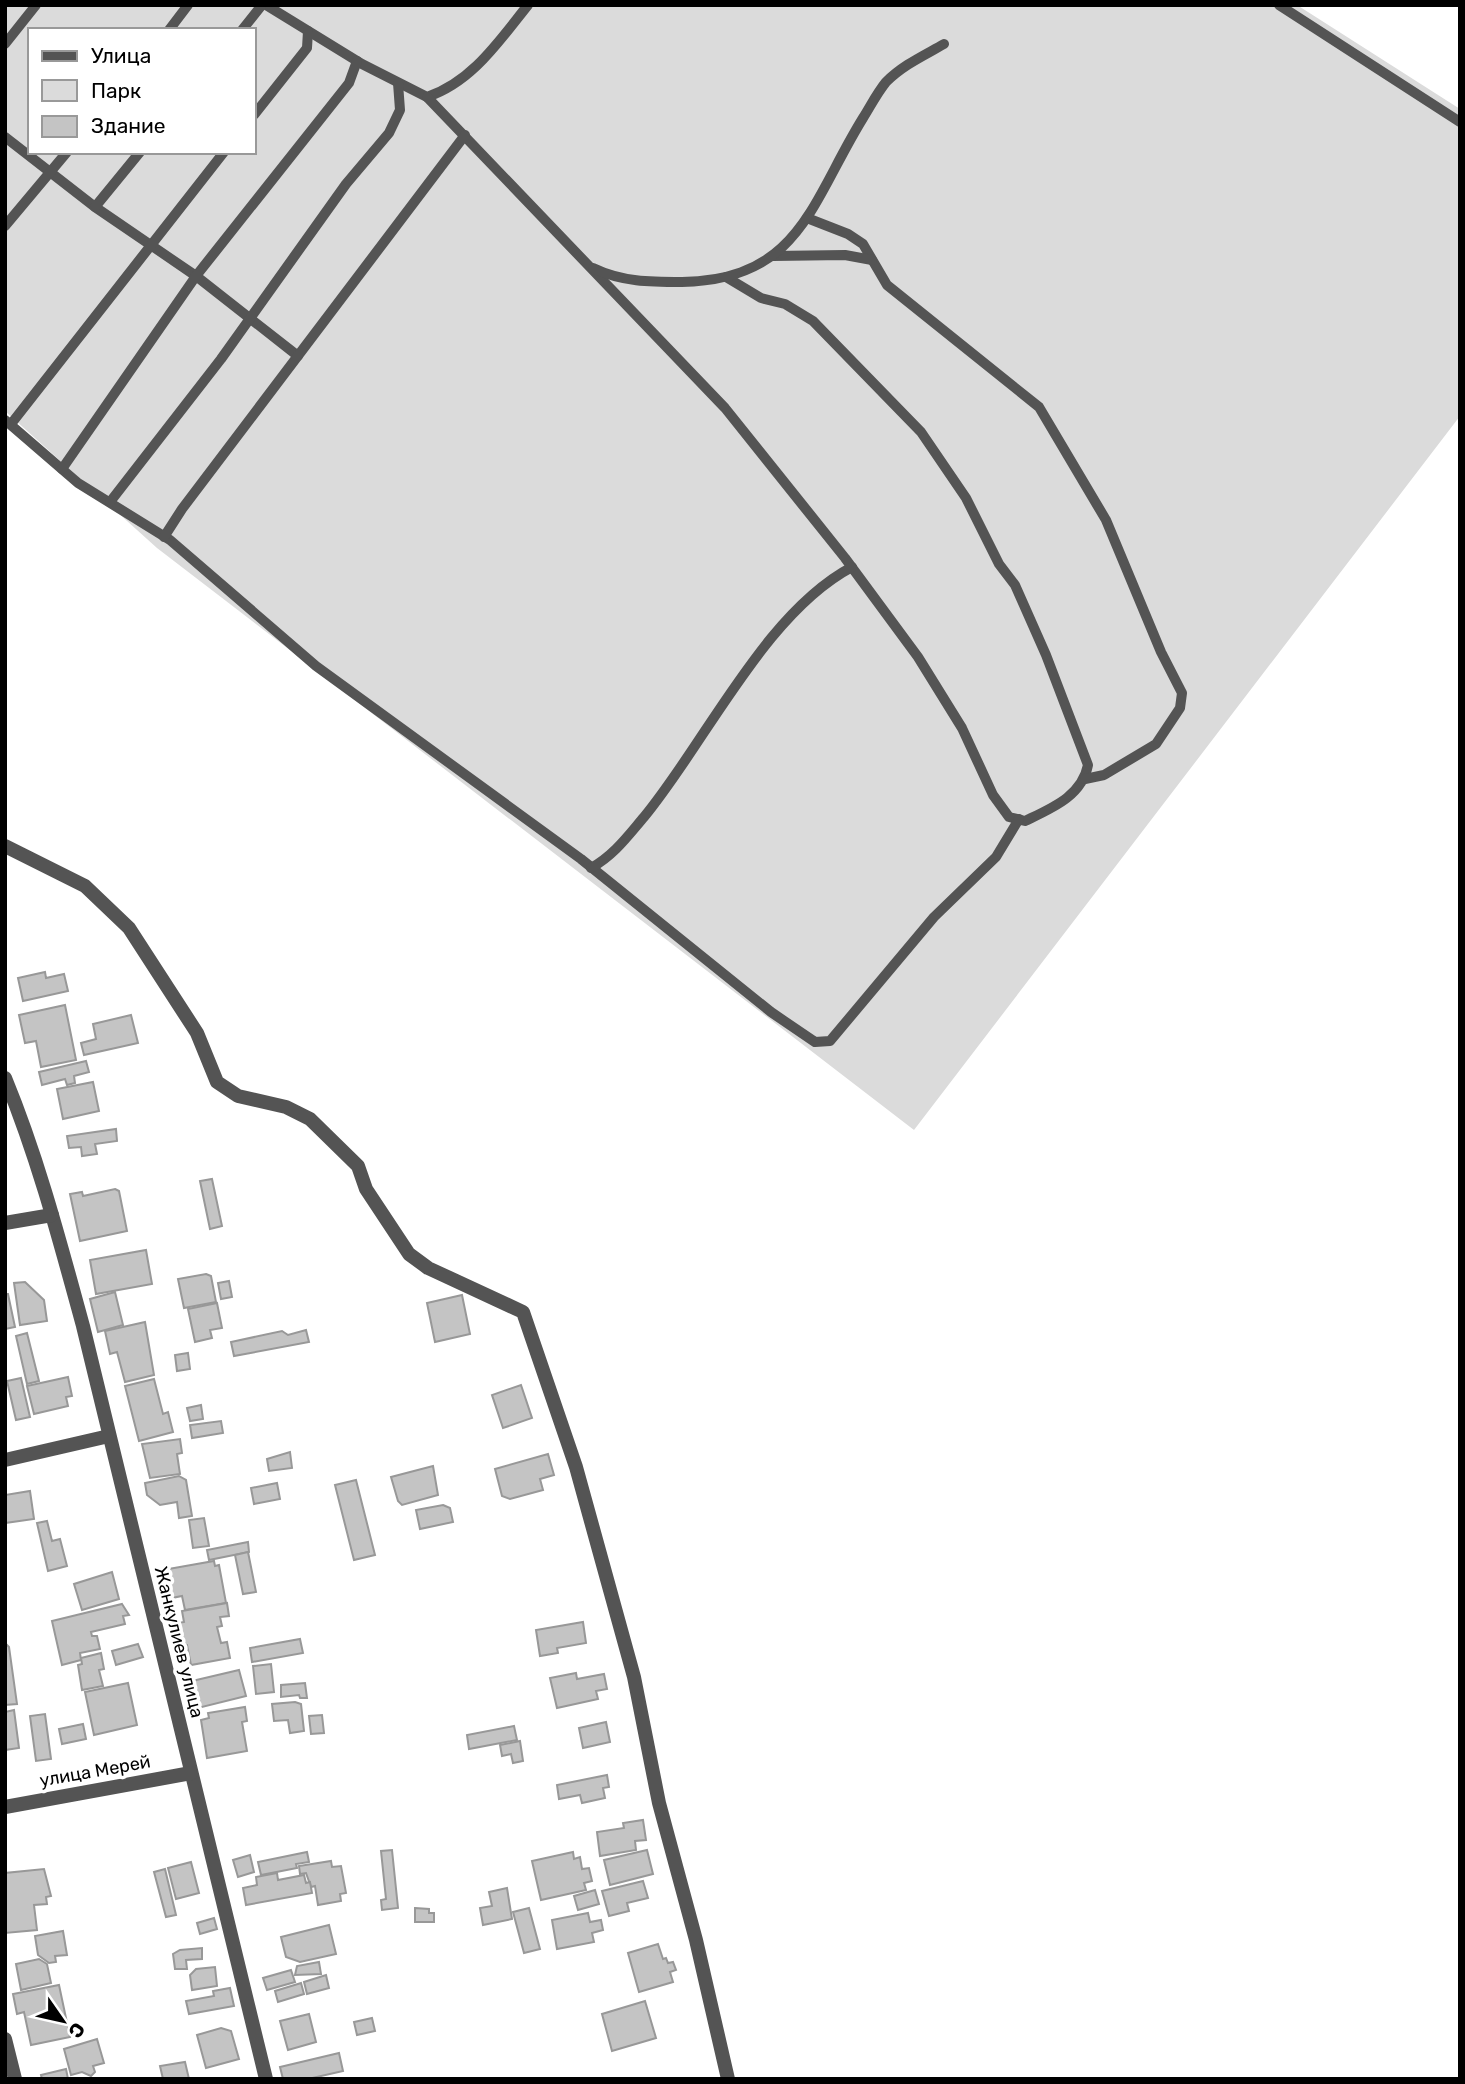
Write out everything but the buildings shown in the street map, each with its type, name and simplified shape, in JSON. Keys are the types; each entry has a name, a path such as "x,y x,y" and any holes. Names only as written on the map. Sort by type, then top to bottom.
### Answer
{"street":[{"path":"5,846 85,886 129,928 197,1033 217,1082 238,1097 286,1107 310,1119 358,1166 372,1200 409,1254 428,1268 523,1312 576,1467 627,1651 659,1803 696,1940 728,2079"},
{"name":"Жанкулиев улица","path":"5,1078 23,1121 52,1215 109,1436 266,2079"},
{"path":"5,1223 52,1215"},
{"path":"5,1460 109,1436"},
{"name":"улица Мерей","path":"5,1807 191,1773"},
{"path":"5,2039 15,2079"}],"lane":[{"path":"5,44 36,5"},
{"path":"171,28 188,5"},
{"path":"244,28 264,5 357,61 427,97 725,408 852,567 926,669 962,728 993,795 1009,817 1025,821 1047,810 1075,792 1085,779 1088,765 1015,585 999,564 966,498 921,432 813,321 786,304 761,298 726,276"},
{"path":"427,97 449,89 489,54 528,5"},
{"path":"1279,5 1460,122"},
{"path":"256,112 307,48 308,31"},
{"path":"587,265 615,278 648,282 701,281 737,274 773,256 792,240 807,219 884,85 902,66 944,44"},
{"path":"62,469 196,276 349,83 357,61"},
{"path":"110,502 250,318 346,184 389,133 400,110 398,83"},
{"path":"164,537 465,135"},
{"path":"5,137 95,207 196,276 250,318 262,331 298,356"},
{"path":"5,226 65,154"},
{"path":"95,207 139,154"},
{"path":"222,154 150,243 67,355 8,422 62,469 164,537 316,666 591,868 771,1012 802,1035 821,1042 830,1041 838,1034 858,1005 885,979 934,917 996,857 1018,819"},
{"path":"807,219 848,234 863,244 887,285 916,311 1039,407 1106,520 1161,652 1182,694 1180,708 1156,744 1104,775 1085,779"},
{"path":"773,256 845,256 872,260"},
{"path":"591,868 610,858 659,798 745,672 777,634 831,578 852,567"}],"green space":[{"path":"5,5 1297,5 1460,109 1460,416 914,1130 157,548 5,411"}]}
